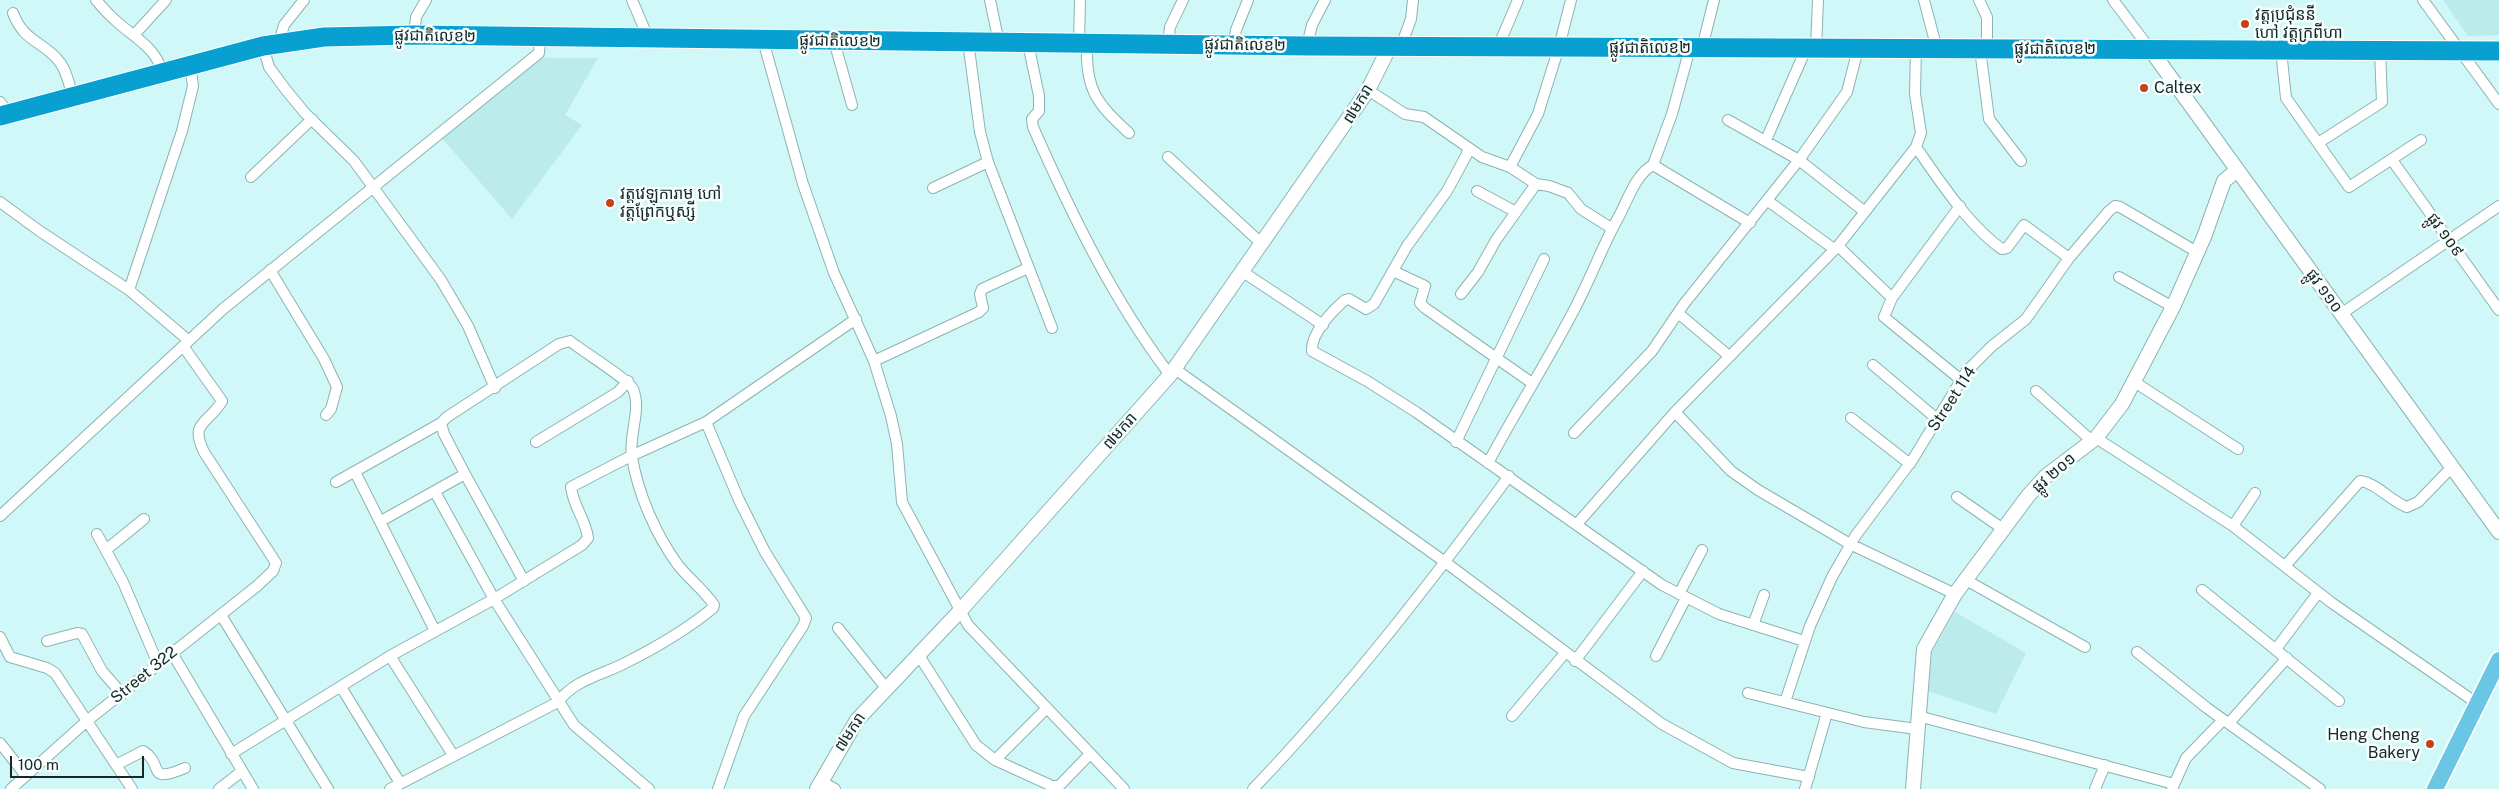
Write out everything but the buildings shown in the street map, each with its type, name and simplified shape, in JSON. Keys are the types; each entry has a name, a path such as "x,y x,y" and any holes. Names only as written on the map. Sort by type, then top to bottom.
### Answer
{"highway":[{"name":"ផ្លូវជាតិលេខ២","path":"3,110 73,97 271,44 324,37 414,35 540,38 1560,48 2499,51"}],"main road":[{"path":"2434,789 2499,660"}],"street":[{"path":"96,0 159,61 162,72"},
{"path":"134,35 166,0"},
{"path":"304,0 271,44 269,67 312,119 354,161 441,280 468,326 495,388"},
{"path":"414,35 416,17 426,0"},
{"path":"632,0 644,28 644,38"},
{"path":"990,0 999,43"},
{"path":"1080,0 1083,43 1092,88 1100,105 1129,133"},
{"path":"1168,44 1170,27 1183,0"},
{"path":"1233,45 1236,30 1248,0"},
{"path":"1308,46 1312,25 1325,0"},
{"path":"1396,46 1410,19 1413,0"},
{"path":"1498,47 1518,0"},
{"path":"1510,167 1538,114 1560,48 1572,0"},
{"path":"1488,463 1574,310 1601,257 1612,228 1637,181 1645,169 1654,165 1714,0"},
{"path":"1766,140 1811,49 1818,0"},
{"path":"1924,0 1937,49"},
{"path":"1979,0 1986,17 1984,49 1990,119 2021,161"},
{"path":"2113,0 2150,49"},
{"path":"2423,0 2499,104"},
{"path":"13,13 28,38 59,60 73,97"},
{"path":"0,516 186,343 270,270 539,53 540,38"},
{"path":"763,40 803,184 834,273 874,361 891,416 897,444 902,502 959,612 968,625 1124,789"},
{"path":"834,41 852,105"},
{"path":"968,41 980,132 988,162 1019,238 1028,268 1052,328"},
{"path":"1028,43 1039,96 1039,111 1032,120 1033,127 1078,222 1132,320 1173,372 1445,562 1575,661 1662,724 1733,763 1809,777"},
{"name":"៧មករា","path":"819,785 857,720 959,612 1173,372 1368,90 1396,46"},
{"path":"1574,433 1652,352 1678,313 1799,160 1847,92 1858,49"},
{"path":"1577,524 1675,412 1836,248 1916,147 1921,133 1915,94 1916,49"},
{"name":"ផ្លូវ ១១០","path":"2150,49 2499,532"},
{"path":"2281,50 2286,98 2349,187 2421,140"},
{"path":"2318,143 2382,102 2380,50"},
{"path":"129,290 182,130 193,86 190,65"},
{"path":"1368,90 1405,114 1424,117 1482,157 1510,167 1536,184 1549,186 1568,193 1581,210 1612,228"},
{"path":"251,177 312,119"},
{"path":"1728,120 1799,160 1866,212"},
{"path":"1916,147 1960,206 2002,249 2007,248 2024,225 2069,258"},
{"path":"1468,148 1467,154 1447,191 1407,246 1371,307 1366,309 1349,299 1341,303 1323,325 1314,340 1312,351 1377,387 1509,476 1643,571 1683,596 1719,614 1804,641"},
{"path":"1168,157 1262,244"},
{"name":"ផ្លូវ ១០៩","path":"2392,160 2499,310"},
{"path":"933,188 988,162"},
{"path":"1654,165 1750,223"},
{"name":"ផ្លូវ ២០១","path":"1913,789 1924,648 1955,594 2046,476 2094,440 2122,404 2172,307 2197,252 2224,181 2237,170"},
{"path":"1461,294 1478,272 1496,240 1536,184"},
{"path":"1477,191 1516,212"},
{"path":"1768,201 1836,248 1892,298"},
{"path":"0,202 41,232 129,290 186,343"},
{"path":"1960,206 1892,298 1884,316 1960,380"},
{"name":"Street 114","path":"1785,702 1804,641 1825,591 1850,544 1910,464 1960,380 1992,346 2026,319 2069,258 2115,206 2197,252"},
{"path":"2341,314 2499,206"},
{"path":"1456,442 1544,259"},
{"path":"874,361 979,312 983,308 980,294 982,289 1028,268"},
{"path":"270,270 324,360 337,387 331,409 326,415"},
{"path":"1393,271 1425,286 1422,305 1532,384"},
{"path":"1243,272 1323,325"},
{"path":"2119,277 2172,307"},
{"path":"1678,313 1729,356"},
{"path":"231,754 341,688 390,656 524,581 582,545 588,538 588,530 572,498 571,487 706,422 856,320"},
{"path":"336,482 441,423 447,417 495,388 565,341 570,341 628,381 635,399 632,456 656,530 677,563 714,605 713,608 670,638 626,663 572,688 558,702 390,789"},
{"name":"Street 322","path":"11,789 88,720 221,615 273,571 276,562 204,452 197,438 198,429 222,401 186,343"},
{"path":"1872,366 1937,419"},
{"path":"536,442 618,392 628,381"},
{"path":"2133,381 2238,449"},
{"path":"2036,391 2094,440 2232,526 2318,593 2478,704"},
{"path":"1675,412 1731,471 1758,490 1850,544 1955,594"},
{"path":"1851,418 1910,464"},
{"path":"706,422 739,500 765,552 806,618 803,626 744,716 718,789"},
{"path":"441,423 444,434 465,474 524,581"},
{"path":"2285,566 2360,481 2374,487 2396,503 2407,507 2418,502 2452,467"},
{"path":"355,472 436,631"},
{"path":"381,521 465,474"},
{"path":"1253,789 1311,727 1445,562 1509,476"},
{"path":"435,492 494,598 574,725 649,789"},
{"path":"2232,526 2255,493"},
{"path":"1957,497 2004,529"},
{"path":"107,549 144,518"},
{"path":"97,534 107,549 158,664"},
{"path":"1656,656 1702,550"},
{"path":"1575,661 1643,571"},
{"path":"1966,580 2085,647"},
{"path":"2202,590 2339,702"},
{"path":"2276,649 2318,593"},
{"path":"1753,625 1764,595"},
{"path":"221,615 284,721 328,789"},
{"path":"838,628 886,688"},
{"path":"46,642 77,633 82,634 102,671 122,694"},
{"path":"0,637 10,657 47,668 55,673 88,720 132,789"},
{"path":"2137,652 2226,721 2320,789"},
{"path":"172,653 241,772 253,789"},
{"path":"1512,716 1565,653"},
{"path":"918,654 976,745 995,760 1052,786 1059,786 1090,754"},
{"path":"390,656 453,755"},
{"path":"0,663 10,657"},
{"path":"1748,693 1864,722 1918,723 2105,765 2173,787 2186,758 2226,721 2287,658"},
{"path":"341,688 400,783"},
{"path":"995,760 1046,709"},
{"path":"1806,789 1827,713"},
{"path":"0,743 26,776"},
{"path":"116,765 143,751 147,754 156,770 162,775 167,776 185,768"},
{"path":"2095,789 2105,765"},
{"path":"219,789 241,772"},
{"path":"819,785 835,789"}],"shaded area":[{"path":"2443,0 2499,0 2499,35 2468,36"},
{"path":"542,58 598,58 565,115 582,125 512,219 441,137"},
{"path":"1955,612 2026,653 1996,714 1928,691 1932,652"}],"place":[{"name":"វត្តប្រជុំននី ហៅ វត្តក្រពីហា","path":"2245,24"},
{"name":"Caltex","path":"2144,88"},
{"name":"វត្តវេឡុការាម ហៅ វត្តព្រែកឬស្សី","path":"610,203"},
{"name":"Heng Cheng Bakery","path":"2430,744"}]}
